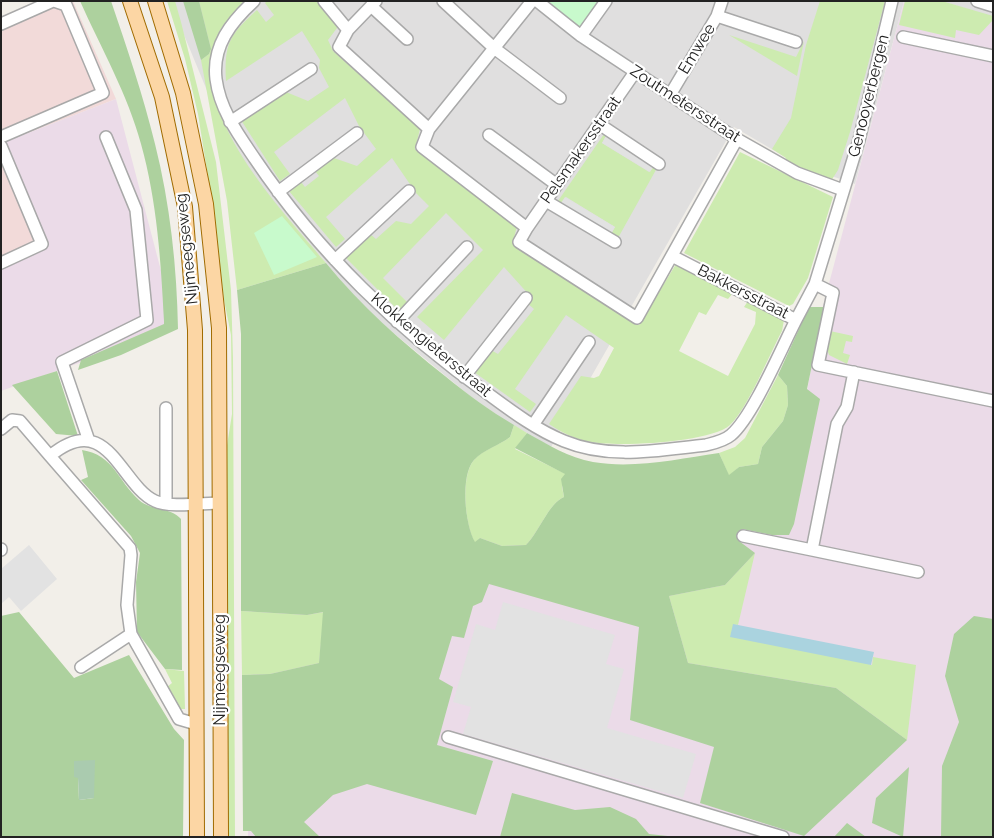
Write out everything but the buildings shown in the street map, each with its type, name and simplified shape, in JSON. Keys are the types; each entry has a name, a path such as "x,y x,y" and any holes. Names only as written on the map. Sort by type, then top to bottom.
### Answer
{"main road":[{"name":"Nijmeegseweg","path":"130,1 162,97 185,207 195,330 197,837"},
{"name":"Nijmeegseweg","path":"155,1 183,93 206,204 219,328 221,837"}],"street":[{"path":"1,24 54,1 66,5 103,93 1,136"},
{"name":"Klokkengietersstraat","path":"254,1 231,23 223,37 217,57 216,77 219,96 230,122 278,192 335,260 398,322 464,377 533,425 564,441 592,451 621,453 719,442 730,436 743,422 796,320"},
{"path":"324,1 348,30"},
{"path":"443,1 494,48 560,98"},
{"path":"532,1 429,129 422,147 527,228 518,242 636,318 737,139"},
{"name":"Zoutmetersstraat","path":"537,1 581,36 737,139 796,173 843,190"},
{"path":"581,36 606,1"},
{"name":"Emwee","path":"670,95 717,16 722,1"},
{"name":"Genooyerbergen","path":"843,190 859,140 892,1"},
{"path":"977,1 993,6"},
{"path":"407,39 374,4 348,30 339,47 429,129"},
{"path":"717,16 796,42"},
{"path":"903,37 993,56"},
{"path":"230,122 311,69"},
{"name":"Pelsmakersstraat","path":"527,228 635,72"},
{"path":"599,124 659,164"},
{"path":"278,192 357,133"},
{"path":"489,134 557,185"},
{"path":"89,441 62,362 147,320 136,210 106,137"},
{"path":"1,146 42,244 1,263"},
{"name":"Bakkersstraat","path":"672,256 796,320 815,284 843,190"},
{"path":"335,260 409,191"},
{"path":"546,201 615,242"},
{"path":"398,322 467,246"},
{"path":"815,284 833,292 818,365 993,401"},
{"path":"464,377 526,298"},
{"path":"533,425 589,342"},
{"path":"812,550 836,424 847,407 854,372"},
{"path":"166,408 166,504"},
{"path":"1,429 12,420 20,421 130,548 127,605 131,634 179,719 196,724"},
{"path":"50,456 64,444 89,441 111,452 145,495 156,502 166,504 220,502"},
{"path":"743,536 918,572"},
{"path":"81,667 131,634"},
{"path":"448,737 783,837"}],"shaded area":[{"path":"39,1 73,1 116,99 5,142 49,244 1,267 1,17"},
{"path":"170,1 904,1 855,184 799,165 734,127 551,447 506,421 470,396 362,305 234,156"},
{"path":"904,1 941,1 993,17 993,837 248,837 254,517 782,522 823,306"},
{"path":"941,1 993,1 993,17"},
{"path":"116,99 176,328 1,391 1,267 49,244 5,142"},
{"path":"606,136 654,166 650,172 602,143"},
{"path":"565,197 615,227 611,234 561,203"},
{"path":"29,545 57,579 21,611 9,597 1,604 1,569"},
{"path":"503,602 615,635 606,664 624,669 607,728 696,754 683,798 463,734 471,707 453,702 476,624 495,630"}],"green space":[{"path":"80,1 111,1 140,90 160,166 169,212 176,283 178,329 121,355 78,370 81,360 164,324 155,209 141,144 122,90"},
{"path":"167,1 175,1 216,162 231,290 233,358 235,837 227,837 225,458 232,414 231,335 224,300 198,114 185,59"},
{"path":"183,1 199,1 211,49 209,54 201,60"},
{"path":"199,1 245,1 225,22 217,37 211,67 215,97 227,128 243,158 285,215 326,263 237,290 227,201 201,60 209,54 211,49"},
{"path":"267,1 319,1 336,22 337,28 328,40 333,51 420,129 415,149 517,226 513,242 519,250 639,325 676,264 733,293 728,299 718,295 706,315 699,312 679,351 728,376 755,324 756,312 744,307 748,301 784,320 782,331 758,381 744,407 730,425 704,436 684,440 621,444 591,442 580,439 564,433 549,424 581,376 594,378 599,376 614,348 566,315 515,389 536,404 530,412 474,372 491,350 498,354 534,309 527,303 531,297 504,267 444,340 417,317 483,250 446,213 383,278 407,302 399,311 345,257 370,234 376,239 396,221 411,224 429,206 416,193 392,158 326,217 345,239 336,247 289,191 301,182 305,187 319,176 315,171 334,158 357,166 376,149 359,126 345,98 274,152 290,174 280,181 241,120 286,92 308,101 329,87 319,68 320,60 302,31 226,81 226,58 230,41 240,26 257,10 266,22 274,15 265,3"},
{"path":"545,1 601,1 580,30"},
{"path":"820,1 885,1 850,132 838,170 831,181 784,162 786,158 772,149 791,118 806,45"},
{"path":"905,1 942,1 993,16 993,20 979,35 956,30 955,38 899,25"},
{"path":"729,35 796,57 804,41 797,76"},
{"path":"604,134 606,136 602,143 649,172 654,166 657,168 618,238 611,234 615,227 566,197 561,203 558,201"},
{"path":"740,152 833,197 808,278 793,304 789,306 684,253"},
{"path":"282,216 317,257 274,275 254,233"},
{"path":"326,263 382,323 413,350 470,396 514,425 510,437 482,453 474,460 467,477 467,513 475,542 480,538 502,546 526,545 536,533 553,505 564,497 561,479 565,474 515,448 527,433 567,454 593,462 640,464 719,453 729,475 739,467 758,464 762,447 783,421 788,405 787,386 778,375 809,307 824,307 807,389 820,399 794,524 789,535 772,535 742,529 739,541 755,553 725,585 669,596 688,663 836,688 907,740 804,836 700,803 714,747 630,720 639,627 489,584 482,602 473,606 464,638 452,636 439,679 453,687 437,745 493,761 476,815 367,784 333,795 304,822 320,837 256,837 251,831 243,831 242,675 270,674 319,663 323,612 307,615 241,611 241,334 237,290"},
{"path":"830,331 853,336 852,342 846,341 843,353 850,355 847,364 829,355 827,349"},
{"path":"57,371 78,436 56,434 12,385"},
{"path":"778,375 787,386 788,405 783,421 762,447 758,464 739,467 729,476 719,453 735,447 745,438"},
{"path":"514,425 527,433 515,449 566,474 562,487 564,497 553,505 536,533 526,545 502,546 480,538 475,543 469,525 466,501 467,477 470,467 477,456 510,437"},
{"path":"82,450 93,453 109,463 139,500 149,506 177,515 181,519 182,670 165,669 137,632 136,582 140,553 131,536 81,480 88,477"},
{"path":"755,553 738,625 733,624 872,665 873,657 916,665 907,740 836,688 688,663 669,596 725,585"},
{"path":"241,611 307,615 324,612 319,663 270,674 242,675"},
{"path":"19,612 74,678 129,655 174,729 184,740 183,837 1,837 1,616","holes":["78,778 94,798 79,800"]},
{"path":"974,616 993,619 993,837 941,837 942,766 959,722 945,676 954,634"},
{"path":"165,669 184,671 185,709 180,709 167,687 172,683"},
{"path":"95,760 94,798 79,800 78,778 74,777 74,761"},
{"path":"909,767 903,837 872,823 876,798"},
{"path":"512,793 575,810 610,807 636,819 649,834 677,837 500,837"},
{"path":"847,823 866,837 834,837"}],"water":[{"path":"733,624 874,652 871,665 730,637"}]}
